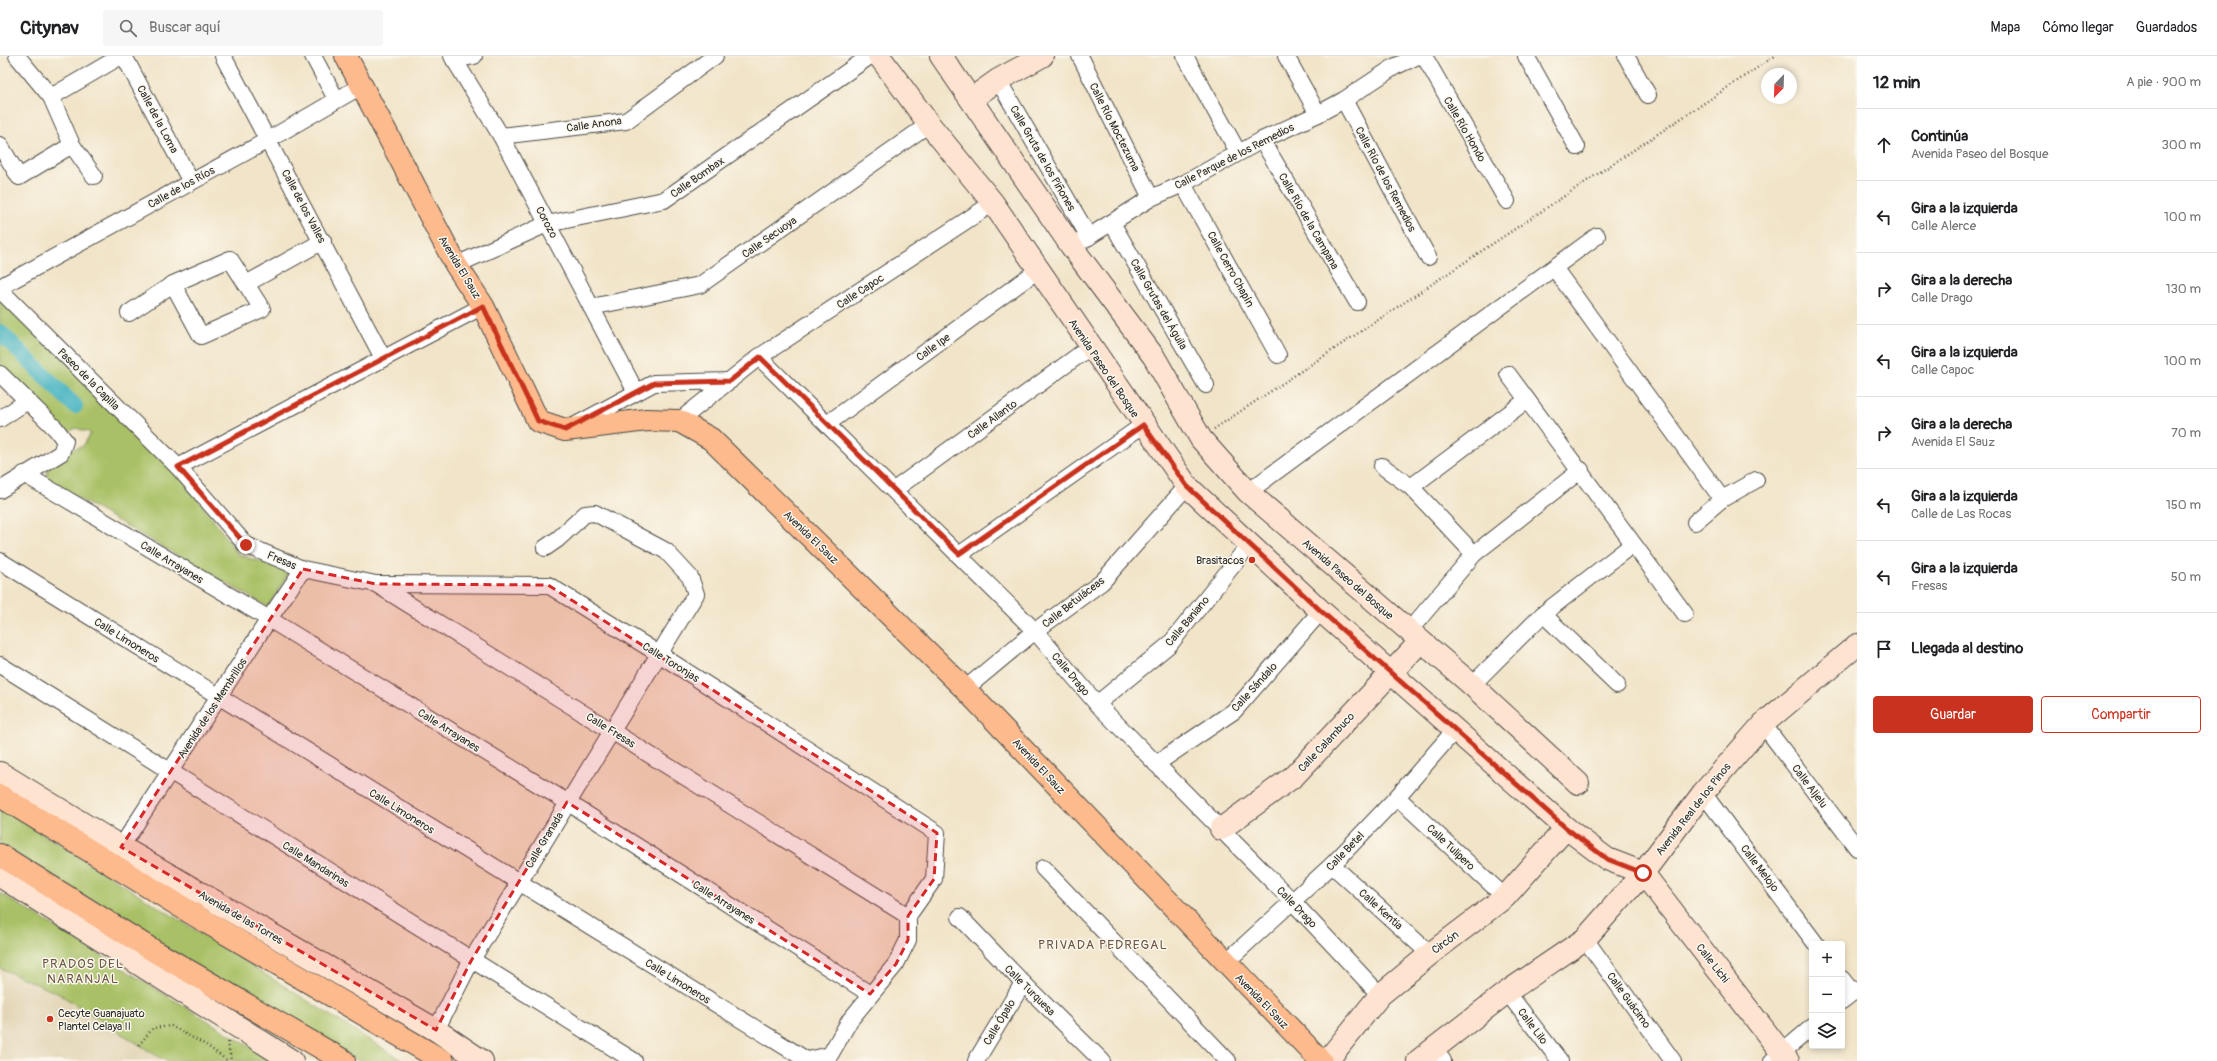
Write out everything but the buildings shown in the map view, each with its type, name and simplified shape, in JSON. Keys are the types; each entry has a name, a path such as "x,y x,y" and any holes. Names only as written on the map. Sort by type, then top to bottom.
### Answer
{"main road":[{"name":"Avenida El Sauz","path":"346,56 456,265 483,306 538,421 565,430 647,420 679,421 712,439 966,689 1321,1061"},
{"name":"Avenida Paseo del Bosque","path":"879,56 929,124 993,203 1143,425 1187,486 1321,611 1566,828 1607,859 1643,873"},
{"name":"Avenida Paseo del Bosque","path":"941,56 970,99 1081,242 1154,357 1201,439 1248,492 1472,686 1578,783"},
{"path":"970,99 998,80 1042,56"},
{"name":"Calle Calambuco","path":"1221,828 1294,776 1391,673 1414,637"},
{"name":"Avenida Real de los Pinos","path":"1431,1056 1507,992 1585,939 1643,873 1703,793 1763,724 1857,645"},
{"name":"Avenida de las Torres","path":"0,773 121,847 436,1030 482,1061"},
{"name":"Avenida de las Torres","path":"0,796 204,921 443,1061"},
{"name":"Circón","path":"1327,1061 1380,995 1430,954 1505,897 1566,828"},
{"path":"0,855 154,951 344,1061"},
{"name":"Calle Lichi","path":"1643,873 1781,1058"},
{"path":"0,876 292,1061"}],"street":[{"path":"17,56 51,97 72,145 94,176"},
{"path":"51,97 121,56"},
{"name":"Calle de la Loma","path":"124,56 191,182"},
{"name":"Calle de los Valles","path":"223,56 323,241 383,358"},
{"path":"313,56 336,100"},
{"path":"452,58 474,56"},
{"name":"Calle Anona","path":"501,136 626,120 715,56"},
{"name":"Calle Bombax","path":"456,265 547,224 664,200 870,56"},
{"name":"Calle Río Moctezuma","path":"1080,56 1151,198"},
{"path":"1185,56 1238,152"},
{"path":"1286,56 1318,114"},
{"name":"Calle Parque de los Remedios","path":"1081,242 1151,198 1183,184 1238,152 1344,100 1390,62 1418,56"},
{"name":"Calle Río Hondo","path":"1424,56 1507,201"},
{"path":"1526,56 1577,147"},
{"path":"1626,56 1648,95"},
{"name":"Corozo","path":"452,58 501,136 636,392"},
{"name":"Calle Gruta de los Piñones","path":"998,80 1081,242"},
{"name":"Calle de los Ríos","path":"0,289 268,140 361,86"},
{"name":"Calle Río de los Remedios","path":"1344,100 1428,258"},
{"name":"Calle Secuoya","path":"591,307 700,285 929,124"},
{"name":"Calle Río de la Campana","path":"1262,140 1357,302"},
{"path":"0,144 19,177 72,145"},
{"name":"Calle Cerro Chapín","path":"1183,184 1278,355"},
{"name":"Calle Capoc","path":"679,421 760,357 993,203"},
{"name":"Calle Grutas del Águila","path":"1112,223 1206,385"},
{"path":"1248,492 1555,269 1597,236"},
{"path":"246,284 323,241"},
{"path":"129,313 173,284 230,259 262,309 201,336 173,284"},
{"path":"1555,269 1722,499"},
{"name":"Calle Ipe","path":"827,424 1038,270"},
{"name":"Paseo de la Capilla","path":"0,289 178,467"},
{"path":"178,467 483,306"},
{"name":"Calle Ailanto","path":"894,490 1090,347"},
{"name":"Calle Drago","path":"760,357 1035,631 1097,704 1292,901 1380,995"},
{"path":"0,374 26,402 56,429 65,441 61,452 0,490"},
{"path":"1508,374 1581,470 1685,614"},
{"path":"565,430 654,383 730,381"},
{"path":"1411,487 1527,400"},
{"path":"0,419 26,402"},
{"path":"959,554 1143,425"},
{"path":"1382,466 1411,487 1474,554"},
{"name":"Fresas","path":"178,467 246,545 303,569"},
{"path":"1414,637 1474,554 1581,470"},
{"name":"Calle Arrayanes","path":"24,474 269,619 567,802 870,994"},
{"path":"1695,522 1722,499 1756,480"},
{"name":"Calle Betuláceas","path":"966,689 1035,631 1102,582 1187,486"},
{"name":"Calle Granada","path":"436,1030 471,961 567,802 613,731 696,594 690,577 666,550 594,513 585,514 558,539 545,548"},
{"path":"1472,686 1543,614 1633,544"},
{"name":"Calle Baniano","path":"1097,704 1170,644 1249,545"},
{"name":"Calle Limoneros","path":"0,561 804,1060"},
{"name":"Calle Fresas","path":"303,569 376,584 908,916"},
{"name":"Avenida de los Membrillos","path":"121,847 303,569"},
{"name":"Calle Toronjas","path":"376,584 548,585 659,654 937,833 934,879 908,916"},
{"name":"Calle Sándalo","path":"1156,764 1234,711 1321,611"},
{"path":"1543,614 1617,685"},
{"name":"Calle Mandarinas","path":"0,666 471,961 634,1061"},
{"name":"Calle Aljelu","path":"1763,724 1857,848"},
{"name":"Calle Betel","path":"1226,963 1332,865 1397,797 1455,730"},
{"name":"Calle Melojo","path":"1703,793 1814,941"},
{"name":"Calle Tulipero","path":"1397,797 1505,897"},
{"name":"Calle Kentia","path":"1332,865 1430,954"},
{"path":"1043,868 1228,1061"},
{"path":"804,1060 830,1055 850,1020 896,964 908,940 908,916"},
{"name":"Calle Turquesa","path":"960,917 1095,1058"},
{"name":"Calle Guácimo","path":"1585,939 1673,1061"},
{"name":"Calle Ópalo","path":"976,1061 1023,983"},
{"path":"1845,985 1850,994"},
{"name":"Calle Lilo","path":"1507,992 1560,1061"},
{"path":"1781,1058 1809,1030"}],"path":[{"path":"1201,439 1775,56"},
{"path":"139,1045 153,1028 170,1026 206,1045 228,1061"}],"highlighted area":[{"path":"303,569 376,584 548,585 937,833 934,879 908,916 908,940 896,964 870,994 567,802 471,961 436,1030 121,847"}],"shaded area":[{"name":"Cecyte Guanajuato Plantel Celaya II","path":"0,968 59,994 165,1061 0,1061"}],"green space":[{"path":"0,297 175,468 239,555 290,571 268,607 46,480 48,469 71,450 83,446 91,433 76,428 67,433 0,365"},
{"path":"0,807 403,1061 359,1061 210,975 0,844"},
{"path":"0,893 273,1061 165,1061 59,994 0,968"}],"waterway":[{"path":"0,332 75,406"}],"place":[{"name":"Brasitacos","path":"1252,560"},
{"name":"Cecyte Guanajuato Plantel Celaya II","path":"50,1019"}],"district":[{"name":"PRIVADA PEDREGAL","path":"1103,944"},
{"name":"PRADOS DEL NARANJAL","path":"83,970"}],"route":[{"path":"246,545 178,467 483,306 538,421 565,430 654,383 730,381 760,357 959,554 1143,425 1187,486 1321,611 1566,828 1607,859 1643,873"}]}
